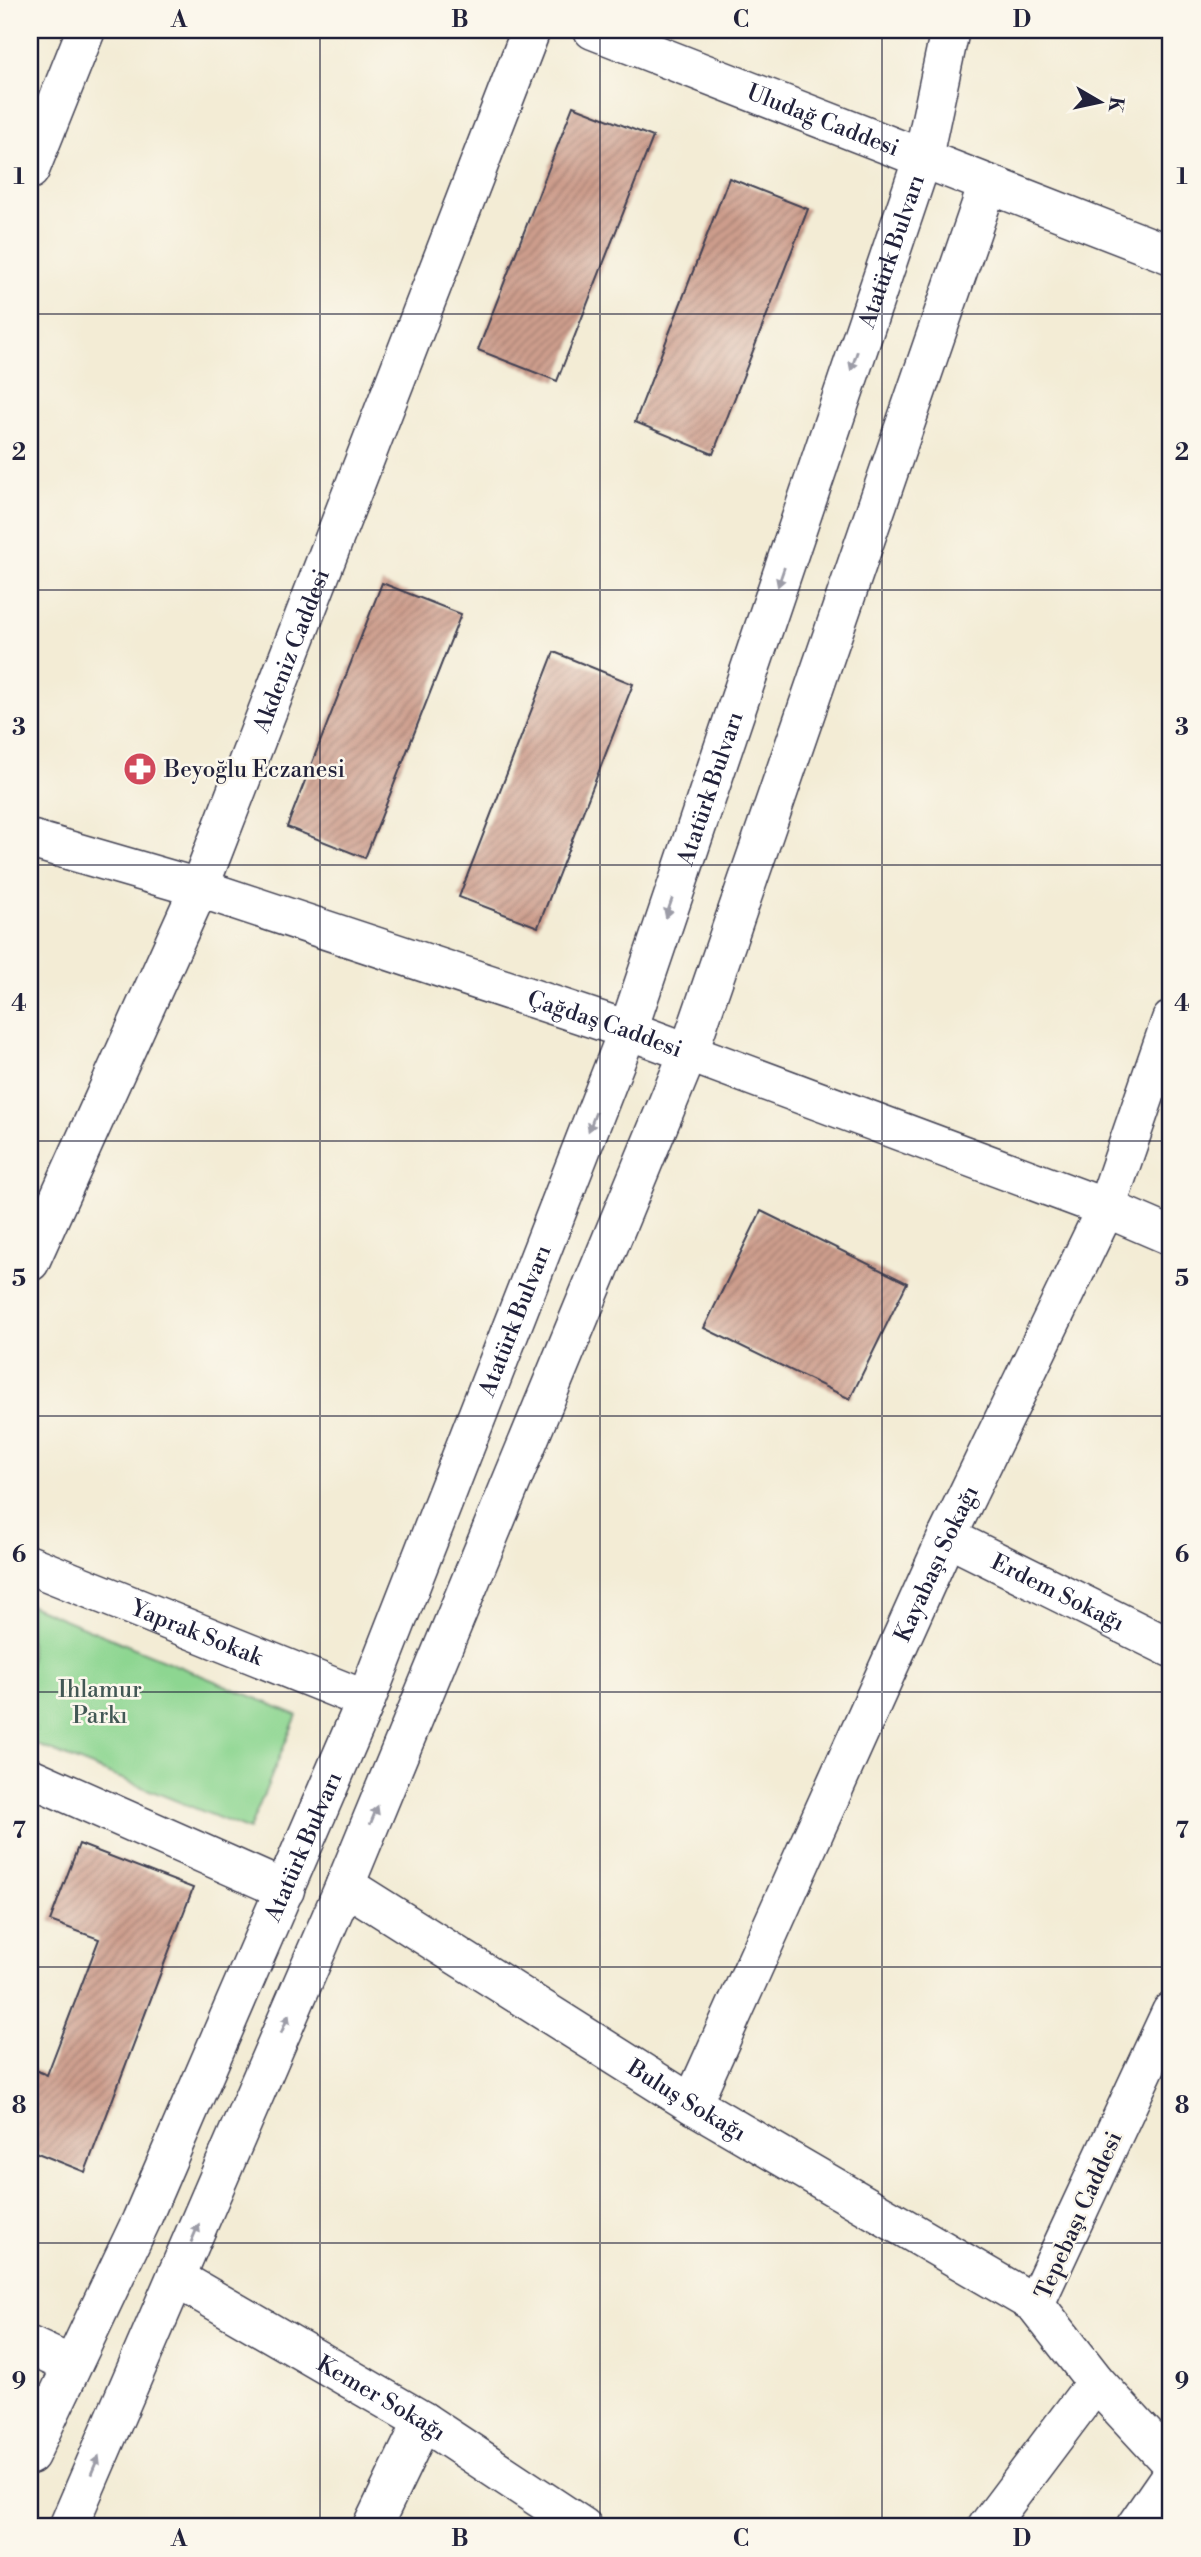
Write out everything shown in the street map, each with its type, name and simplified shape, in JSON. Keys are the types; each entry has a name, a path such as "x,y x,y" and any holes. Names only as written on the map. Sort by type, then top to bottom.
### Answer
{"street":[{"path":"30,170 86,30"},
{"name":"Akdeniz Caddesi","path":"30,1262 199,888 531,30"},
{"name":"Uludağ Caddesi","path":"593,30 1171,255"},
{"name":"Atatürk Bulvarı","path":"30,2455 141,2221 366,1700 628,1030 923,157 950,30"},
{"path":"68,2527 345,1885 688,1054 988,184"},
{"name":"Çağdaş Caddesi","path":"30,839 199,888 628,1030 1106,1208 1171,1236"},
{"name":"Kayabaşı Sokağı","path":"692,2104 947,1537 1106,1208 1171,1020"},
{"name":"Erdem Sokağı","path":"947,1537 1171,1648"},
{"name":"Yaprak Sokak","path":"30,1565 366,1700"},
{"path":"30,1777 285,1890"},
{"name":"Buluş Sokağı","path":"345,1885 692,2104 1035,2304"},
{"name":"Tepebaşı Caddesi","path":"1171,2012 1035,2304 1096,2382 1171,2463"},
{"name":"Kemer Sokağı","path":"176,2278 422,2421 583,2527"},
{"path":"30,2346 71,2365"},
{"path":"987,2527 1096,2382"},
{"path":"372,2527 422,2421"},
{"path":"1135,2527 1171,2475"}],"green space":[{"name":"Ihlamur Parkı","path":"30,1605 297,1715 249,1830 30,1742"}],"building":[{"path":"573,106 653,137 557,381 478,350"},
{"path":"729,178 808,209 713,454 635,422"},
{"path":"382,583 461,614 365,858 287,827"},
{"path":"554,652 633,684 538,927 459,897"},
{"path":"761,1211 907,1283 850,1399 704,1328"},
{"path":"79,1844 193,1888 85,2172 30,2150 30,2068 47,2075 99,1939 50,1921"}],"place":[{"name":"Beyoğlu Eczanesi","path":"140,769"}]}
